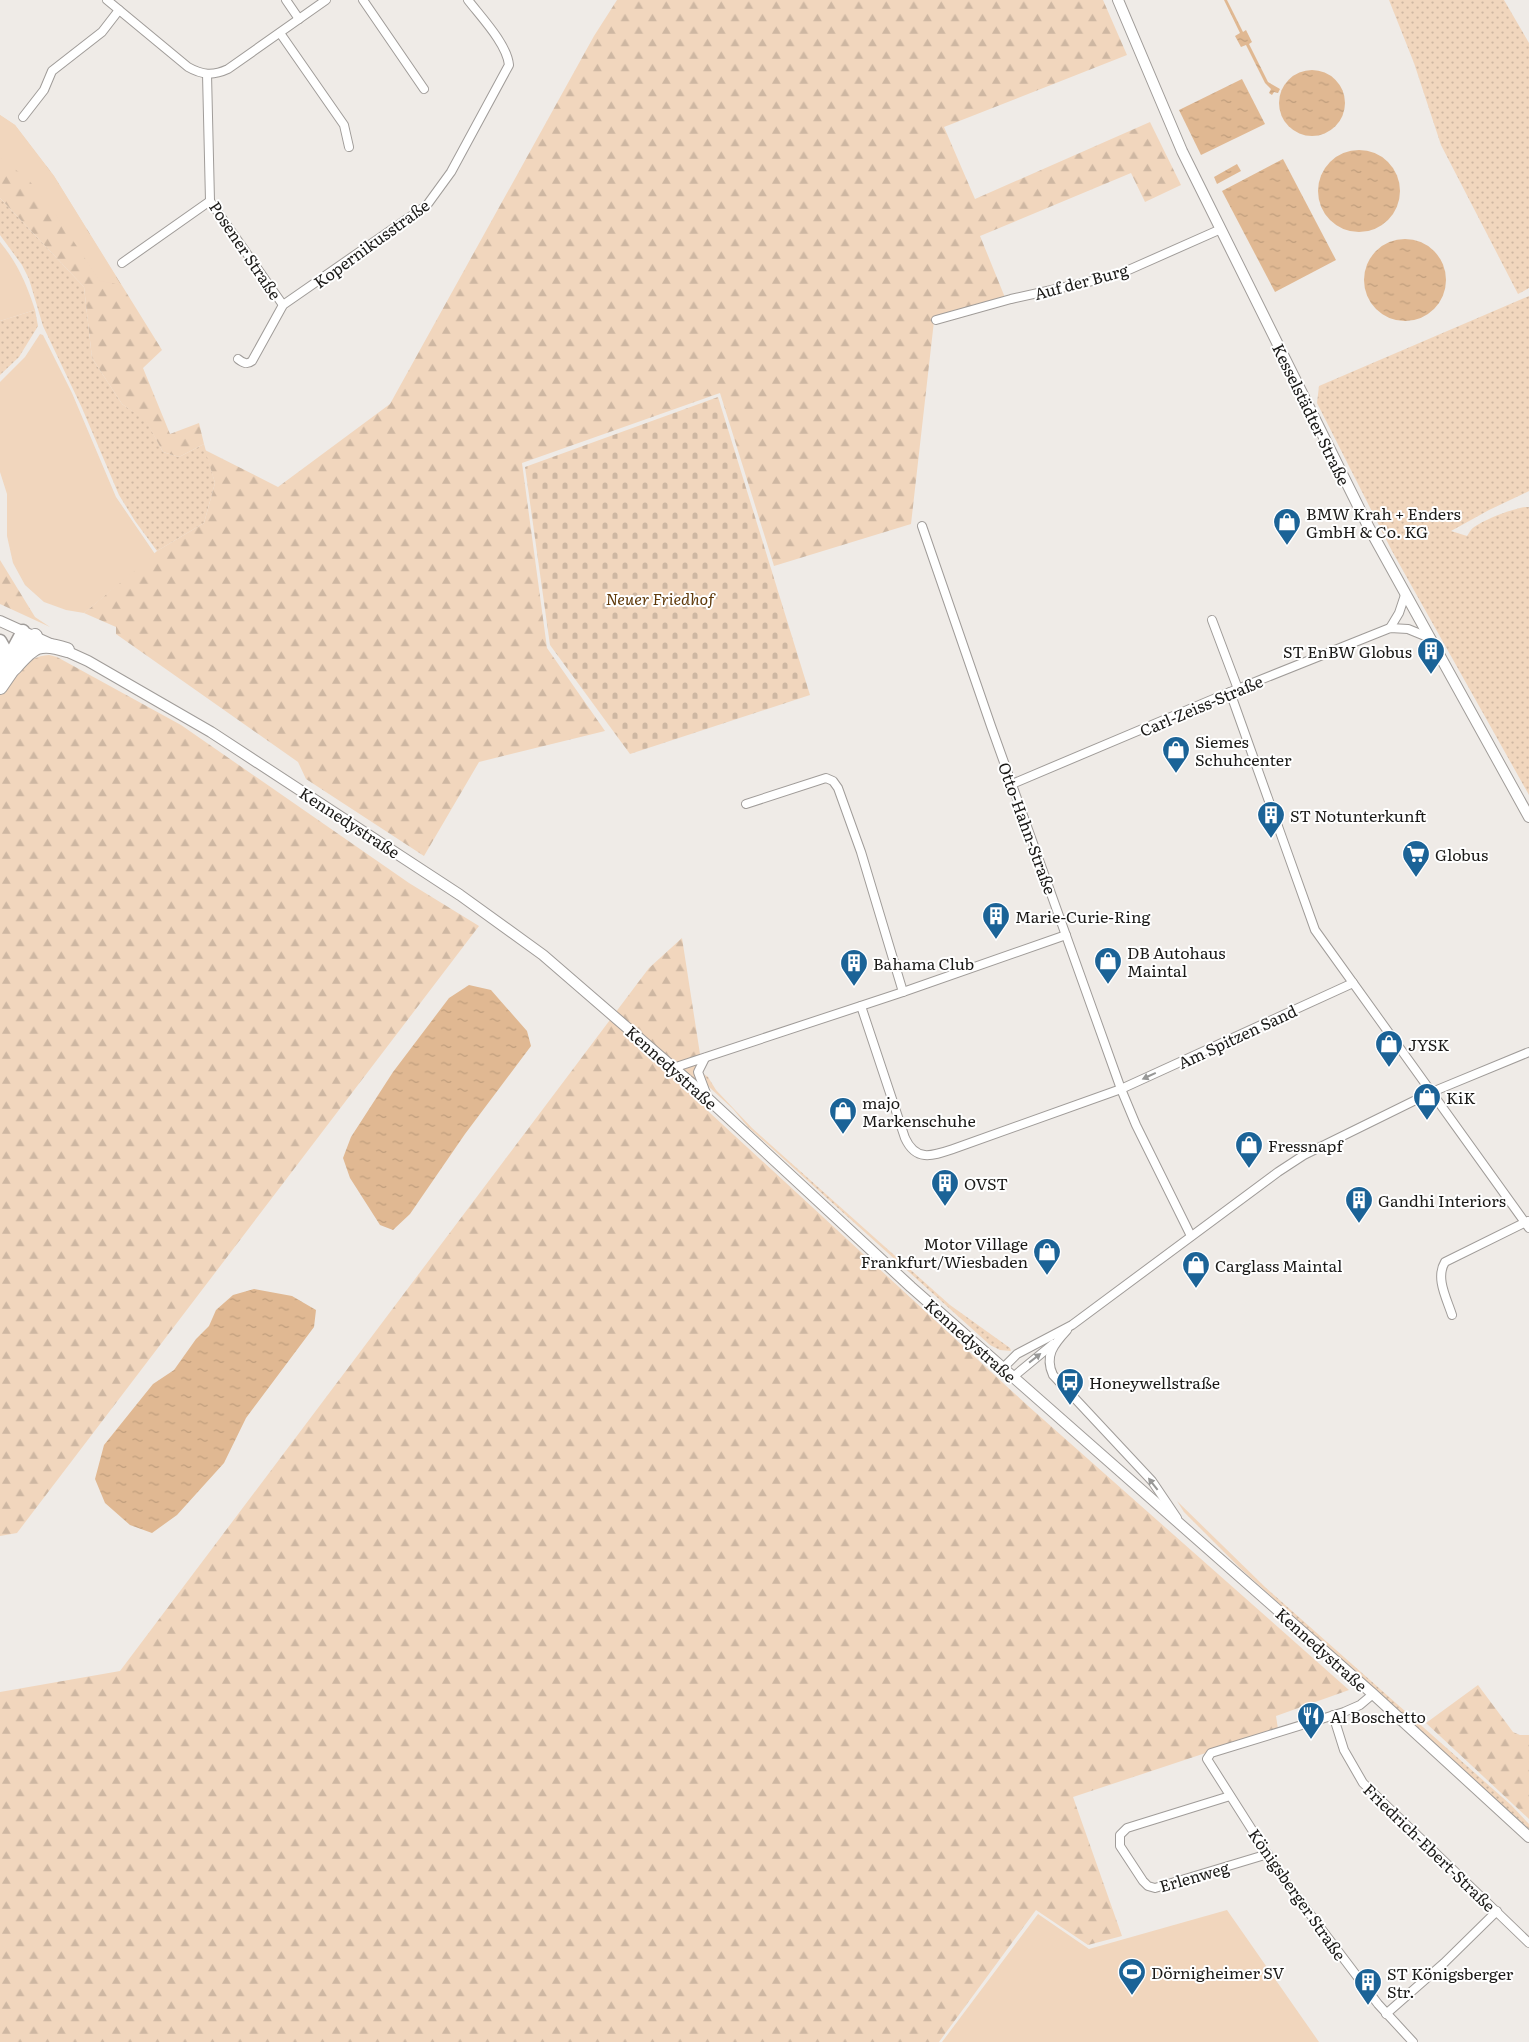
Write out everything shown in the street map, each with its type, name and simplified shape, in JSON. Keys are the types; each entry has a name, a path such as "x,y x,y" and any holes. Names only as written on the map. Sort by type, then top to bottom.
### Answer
{"highway":[{"path":"0,687 6,670 29,633"},
{"path":"0,641 4,648 6,670"},
{"path":"6,670 37,646 53,646 67,650"}],"main road":[{"name":"Kesselstädter Straße","path":"1118,0 1182,151 1364,517 1405,595 1529,816"},
{"name":"Kennedystraße","path":"0,621 88,661 256,760 460,895 543,955 709,1100 1013,1377 1373,1694 1529,1837"}],"street":[{"path":"107,0 188,67 207,74 218,74 228,70 326,0"},
{"path":"286,0 299,19"},
{"path":"363,0 424,89"},
{"name":"Kopernikusstraße","path":"238,359 248,363 252,361 283,306 420,211 434,196 451,172 509,65 506,53 468,0"},
{"path":"23,117 44,90 52,71 102,32 119,10"},
{"path":"280,32 344,125 349,147"},
{"name":"Posener Straße","path":"207,74 210,201 283,306"},
{"path":"122,263 210,201"},
{"name":"Auf der Burg","path":"936,320 1011,299 1124,272 1221,230"},
{"name":"Otto-Hahn-Straße","path":"922,526 1121,1088 1136,1125 1191,1236"},
{"path":"1405,595 1399,613 1390,628 1408,629 1430,638"},
{"path":"1212,620 1312,924 1528,1224 1445,1262 1442,1267 1441,1278 1452,1315"},
{"name":"Carl-Zeiss-Straße","path":"1012,784 1390,628"},
{"path":"746,804 826,778 833,781 838,788 861,852 903,992"},
{"path":"673,1068 903,992 1066,935"},
{"name":"Am Spitzen Sand","path":"1121,1088 1353,983"},
{"path":"861,1006 905,1138 911,1148 921,1155 935,1155 1121,1088"},
{"path":"1003,1368 1017,1354 1072,1325 1304,1155 1432,1092 1529,1052"},
{"path":"705,1058 698,1072 709,1100"},
{"name":"Kennedystraße","path":"1072,1325 1059,1340 1049,1357 1049,1365 1053,1375 1152,1482 1180,1523"},
{"path":"1013,1377 1059,1340"},
{"path":"1333,1715 1360,1705 1373,1694"},
{"name":"Königsberger Straße","path":"1333,1715 1211,1753 1207,1759 1282,1877 1386,2014 1412,2042"},
{"name":"Friedrich-Ebert-Straße","path":"1333,1715 1344,1750 1363,1783 1529,1942"},
{"name":"Erlenweg","path":"1230,1796 1126,1828 1120,1835 1120,1846 1143,1881 1148,1886 1155,1888 1268,1854"},
{"path":"1386,2014 1444,1963 1497,1911"}],"green space":[{"path":"617,0 1103,0 1127,55 944,127 975,199 1150,122 1181,185 1145,202 1131,173 980,236 1006,300 934,321 911,524 774,566 720,393 522,463 547,648 605,731 479,762 424,856 306,779 298,762 116,634 116,627 84,613 157,551 204,523 215,483 205,450 278,487 390,404 594,36"},
{"path":"1389,0 1504,0 1529,43 1529,288 1518,294 1441,145 1414,63"},
{"path":"0,115 15,125 54,176 162,350 143,368 170,434 199,423 204,444 179,457 163,452 146,421 122,404 92,358 84,287 0,198"},
{"path":"0,115 15,125 54,176 121,285 100,281 56,215 28,179 0,158"},
{"path":"0,198 84,287 92,358 122,404 146,420 163,452 179,457 204,444 215,483 204,523 157,551 119,495 82,408 43,326 29,279 22,265 0,235"},
{"path":"0,242 21,274 35,310 0,321"},
{"path":"1529,296 1529,491 1451,531 1467,536 1475,526 1508,511 1529,507 1529,795 1392,551 1317,403 1319,386"},
{"path":"35,310 38,326 19,357 0,375 0,321"},
{"path":"40,334 43,335 72,393 116,497 155,554 84,613 66,610 44,602 25,585 13,563 7,536 7,494 0,472 0,382 25,357"},
{"name":"Neuer Friedhof","path":"718,397 810,695 630,754 550,645 525,467"},
{"path":"0,560 35,617 50,627 0,604"},
{"path":"49,655 57,657 181,725 409,883 479,926 17,1533 0,1536 0,695 21,669 33,659"},
{"path":"682,938 709,1112 1027,1405 1349,1690 1276,1716 1278,1729 1073,1797 1122,1936 1088,1945 1036,1910 939,2042 0,2042 0,1692 120,1671 649,968"},
{"path":"704,1074 716,1090 752,1128 950,1305 1010,1348 1011,1351 1000,1350 990,1345 748,1127 733,1109 708,1086"},
{"path":"1177,1501 1265,1587 1511,1805 1529,1824 1529,1829 1241,1569 1184,1512"},
{"path":"1478,1685 1513,1732 1520,1735 1529,1735 1529,1819 1426,1723"},
{"name":"Dörnigheimer SV","path":"1227,1910 1319,2042 942,2042 1038,1914 1089,1949"}],"water":[{"path":"1224,0 1227,0 1243,32 1246,30 1252,42 1249,44 1268,82 1280,89 1278,93 1274,92 1272,95 1269,93 1271,89 1265,83 1246,45 1241,47 1235,36 1240,33"},
{"path":"1312,70 1325,73 1335,80 1342,90 1345,103 1342,116 1335,126 1325,133 1312,136 1299,133 1289,126 1282,116 1279,103 1282,90 1289,80 1299,73"},
{"path":"1242,79 1265,124 1201,155 1179,110"},
{"path":"1359,150 1375,153 1388,162 1397,175 1400,191 1397,207 1388,220 1375,229 1359,232 1343,229 1330,220 1321,207 1318,191 1321,175 1330,162 1343,153"},
{"path":"1283,159 1336,260 1275,292 1222,191"},
{"path":"1237,164 1241,171 1217,184 1214,177"},
{"path":"1405,239 1421,242 1434,251 1443,264 1446,280 1443,296 1434,309 1421,318 1405,321 1389,318 1376,309 1367,296 1364,280 1367,264 1376,251 1389,242"},
{"path":"469,985 491,990 527,1031 531,1046 465,1134 410,1214 393,1230 380,1225 350,1178 343,1158 351,1137 393,1072 449,998"},
{"path":"254,1289 292,1296 316,1310 314,1327 246,1418 224,1463 177,1515 152,1533 130,1525 105,1503 95,1479 104,1445 153,1384 174,1370 196,1339 209,1326 216,1310 233,1295"}],"place":[{"name":"BMW Krah + Enders GmbH & Co. KG","path":"1287,546"},
{"name":"ST EnBW Globus","path":"1431,675"},
{"name":"Siemes Schuhcenter","path":"1176,774"},
{"name":"ST Notunterkunft","path":"1271,839"},
{"name":"Globus","path":"1416,878"},
{"name":"Marie-Curie-Ring","path":"996,940"},
{"name":"DB Autohaus Maintal","path":"1108,985"},
{"name":"Bahama Club","path":"854,987"},
{"name":"JYSK","path":"1389,1068"},
{"name":"KiK","path":"1427,1121"},
{"name":"majo Markenschuhe","path":"843,1135"},
{"name":"Fressnapf","path":"1249,1169"},
{"name":"OVST","path":"945,1207"},
{"name":"Gandhi Interiors","path":"1359,1224"},
{"name":"Motor Village Frankfurt/Wiesbaden","path":"1047,1276"},
{"name":"Carglass Maintal","path":"1196,1289"},
{"name":"Honeywellstraße","path":"1070,1406"},
{"name":"Al Boschetto","path":"1311,1740"},
{"name":"Dörnigheimer SV","path":"1132,1996"},
{"name":"ST Königsberger Str.","path":"1368,2006"}]}
